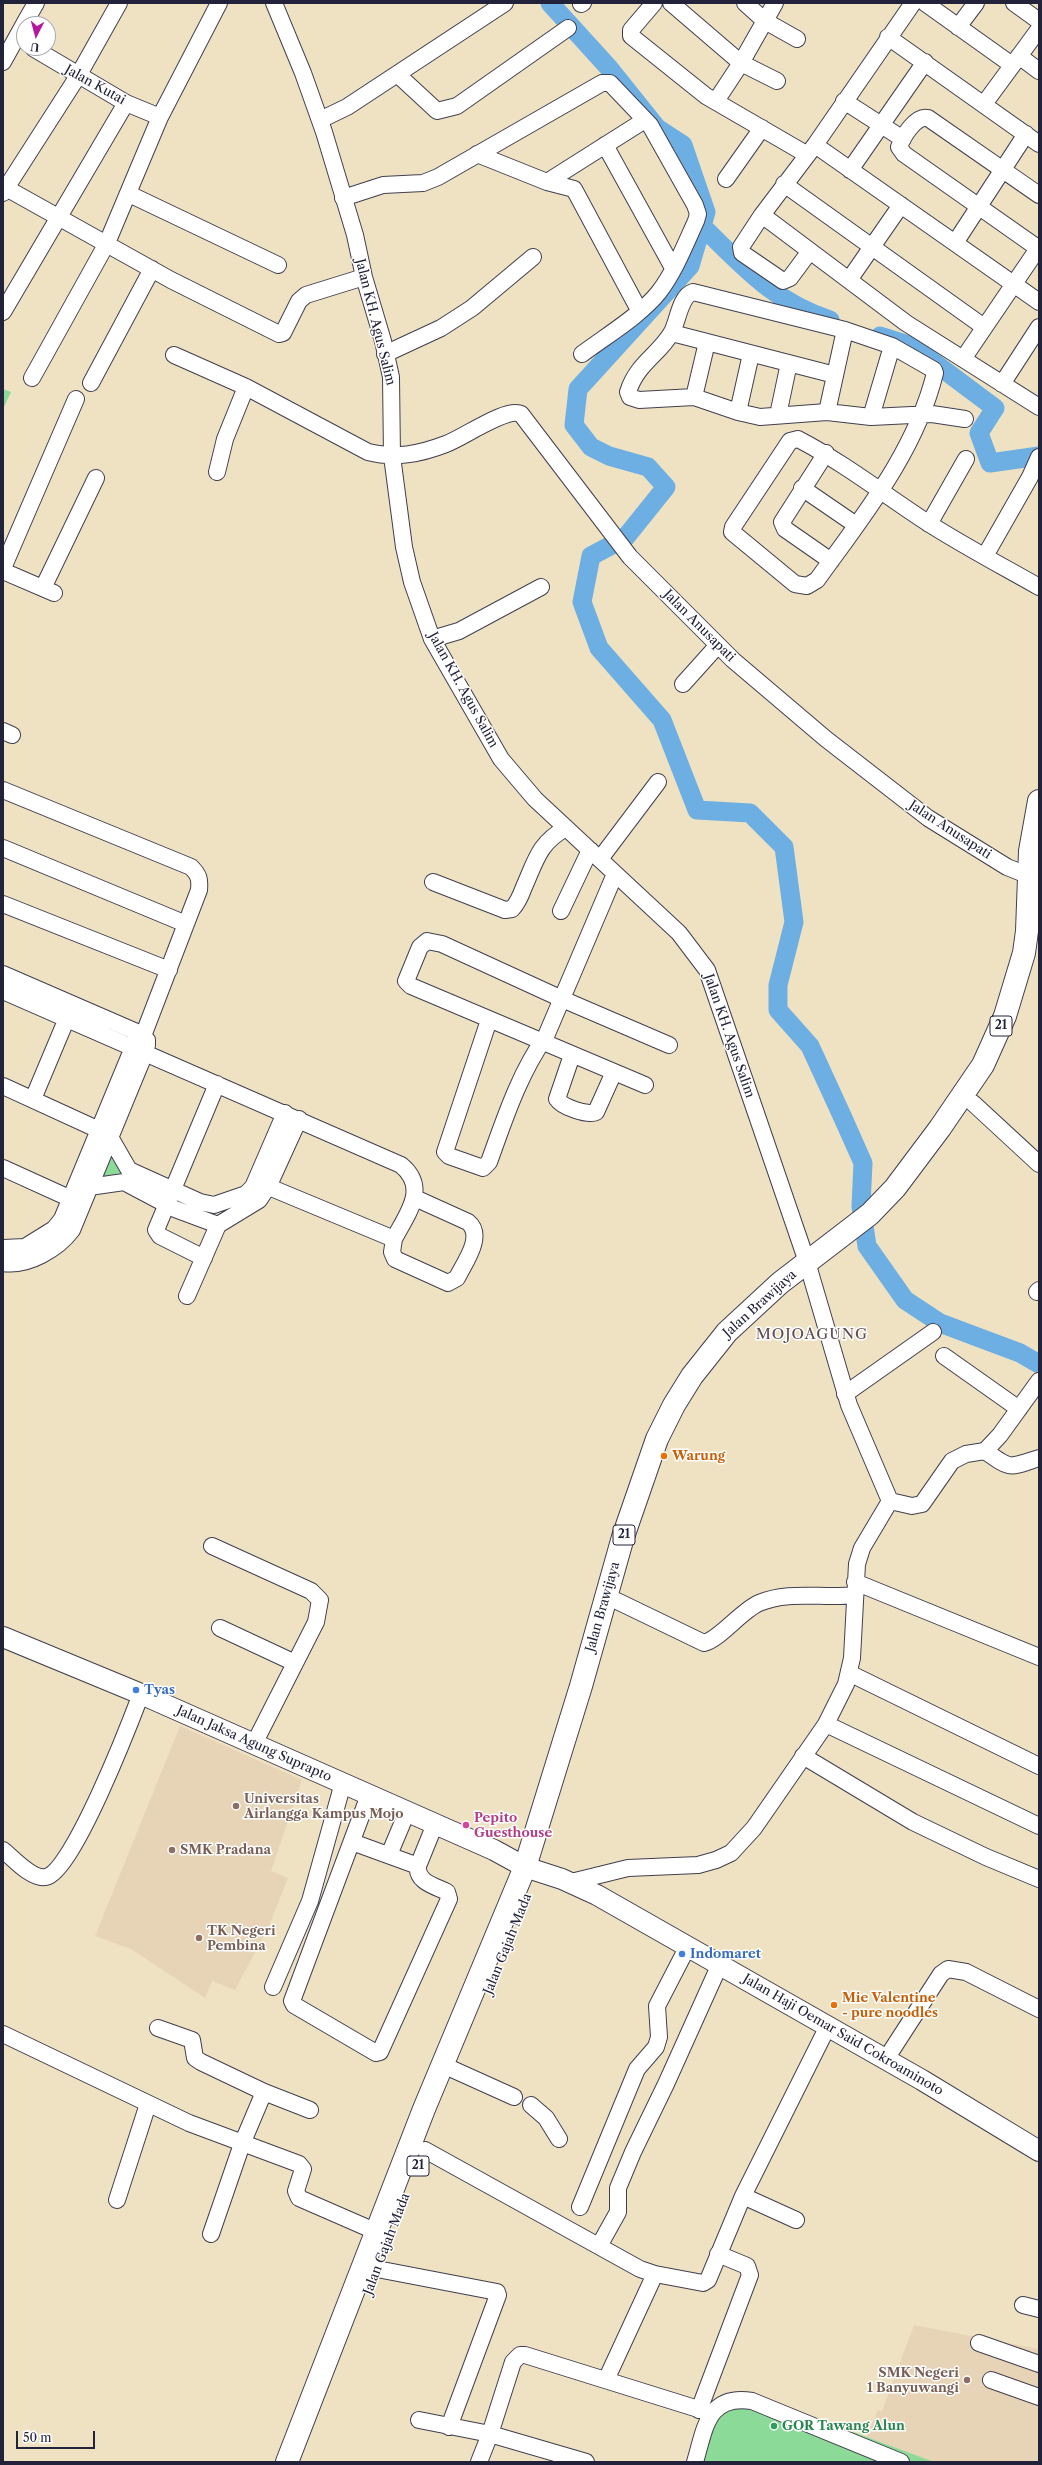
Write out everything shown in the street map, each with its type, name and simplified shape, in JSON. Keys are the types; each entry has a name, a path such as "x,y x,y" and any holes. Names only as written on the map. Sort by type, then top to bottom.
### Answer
{"highway":[{"name":"Jalan Brawijaya","path":"873,1217 928,1146 963,1096 986,1059 1005,1016 1024,953 1034,878 1032,833 1039,801"},
{"name":"Jalan Brawijaya","path":"590,1677 641,1481 674,1405 707,1355 727,1332 755,1304 808,1268 846,1239 913,1183 973,1103 1000,1054 1024,995 1031,970 1039,903"},
{"name":"Jalan Brawijaya","path":"449,2068 513,1896 531,1869 590,1677 617,1601 654,1487 688,1404 730,1345 808,1268"},
{"name":"Jalan Gajah Mada","path":"301,2462 377,2269 404,2182 425,2150 449,2068 531,1869"},
{"name":"21","path":"287,2462 377,2232 404,2182 449,2068"}],"main road":[{"name":"Jalan Jaksa Agung Suprapto","path":"3,1637 141,1694 494,1850 531,1869"},
{"name":"Jalan Haji Oemar Said Cokroaminoto","path":"531,1869 571,1882 688,1946 886,2059 1039,2151"}],"street":[{"path":"28,16 36,3"},
{"path":"119,3 78,76 4,191 61,217 152,269 279,334 283,333 299,301 306,295 364,277"},
{"path":"32,378 107,243 129,194 160,117 219,3"},
{"name":"Jalan KH. Agus Salim","path":"274,3 303,73 320,120 355,235 364,277 391,377 392,456 404,547 412,582 432,639 501,759 535,799 679,933 707,970 808,1268 845,1394 890,1501"},
{"path":"320,120 347,107 505,3"},
{"path":"654,3 631,30 631,36 716,101 762,128 811,150 850,170 1039,302"},
{"path":"671,3 741,63 777,81"},
{"path":"746,3 765,21 797,39"},
{"path":"716,101 741,63 776,3"},
{"path":"810,251 790,278 783,281 742,253 742,244 784,184 811,150 913,3"},
{"path":"925,3 958,27 1016,61 1039,71"},
{"path":"958,27 976,3"},
{"path":"1014,3 1039,21"},
{"path":"397,74 436,111 450,108 464,103 568,28"},
{"path":"984,104 1039,29"},
{"path":"3,62 16,36"},
{"path":"888,37 926,62 1033,139 1003,170 955,243"},
{"name":"Jalan Kutai","path":"46,56 126,103 160,117"},
{"path":"850,170 926,62"},
{"path":"343,198 383,185 423,183 438,177 476,154 605,82 617,89 645,120 695,205 698,214 696,222 659,292 639,310 582,354"},
{"path":"844,101 882,124 903,139"},
{"path":"3,312 61,217 126,103"},
{"path":"963,359 1039,248 904,154 899,147 903,139 918,120 924,117 928,118 1039,195"},
{"path":"547,182 645,120"},
{"path":"726,179 762,128"},
{"path":"605,145 673,268"},
{"path":"476,154 547,182 574,189"},
{"path":"564,172 639,310"},
{"path":"784,184 984,327"},
{"path":"129,194 278,265"},
{"path":"849,280 901,206"},
{"path":"762,215 906,323 1039,407"},
{"path":"385,354 441,328 460,316 533,257"},
{"path":"91,383 152,269"},
{"path":"965,419 922,414 871,417 827,412 760,417 738,412 694,397 639,400 628,395 631,382 638,370 672,333 687,295 693,292 846,330 892,346 935,372 930,396 922,414 912,441 880,491 817,580 807,586 801,587 795,584 752,550 732,530 790,441 798,439 826,453 880,491 929,524 1039,587"},
{"path":"1002,384 1039,327"},
{"path":"827,412 846,330"},
{"path":"672,333 836,375"},
{"path":"694,397 707,342"},
{"path":"871,417 892,346"},
{"path":"738,412 751,354"},
{"path":"174,355 246,387 368,452 392,456"},
{"path":"778,415 789,363"},
{"path":"217,472 225,439 246,387"},
{"path":"3,568 76,399"},
{"name":"Jalan Anusapati","path":"392,456 416,453 444,444 508,413 516,412 528,421 606,528 630,557 718,645 826,739 928,818 1007,867 1034,878"},
{"path":"826,453 782,519 782,525 831,561"},
{"path":"985,556 1030,477 1039,457"},
{"path":"929,524 966,459"},
{"path":"3,571 48,590 96,478"},
{"path":"802,488 856,525"},
{"path":"432,639 466,627 541,587"},
{"path":"683,684 718,645"},
{"path":"561,911 595,855 658,782"},
{"path":"3,790 191,867 200,879 199,890 169,970 83,1185 72,1230 65,1239 37,1257 21,1262 3,1263"},
{"path":"433,882 505,910 512,909 518,901 540,848 551,836 566,828"},
{"path":"3,848 186,924"},
{"path":"489,1020 445,1152 449,1156 483,1168 487,1166 518,1085 541,1043 562,999 615,874"},
{"path":"3,904 169,970"},
{"path":"645,1085 541,1043 408,983 406,981 424,943 431,941 442,944 562,999 669,1045"},
{"path":"3,974 140,1042 217,1084 401,1165 412,1177 415,1198 394,1239 392,1252 395,1260 448,1283 457,1278 475,1238 474,1229 468,1222 415,1198"},
{"path":"3,990 67,1018 140,1042"},
{"path":"33,1099 67,1018"},
{"path":"572,1055 557,1099 570,1107 589,1114 596,1112 614,1072"},
{"path":"204,1258 156,1232 165,1204 217,1084"},
{"path":"3,1086 104,1133 126,1176 165,1204 218,1225"},
{"path":"973,1103 1039,1164"},
{"path":"187,1296 218,1225 259,1200 263,1184 292,1116"},
{"path":"3,1168 69,1198"},
{"path":"3,1248 25,1247 45,1236 62,1219 69,1198 83,1185 126,1176 172,1189 214,1206 246,1194 263,1184"},
{"path":"263,1184 394,1239"},
{"path":"845,1394 933,1332"},
{"path":"944,1356 1019,1409"},
{"path":"571,1882 600,1873 628,1868 698,1865 716,1860 731,1853 754,1828 826,1724 846,1684 853,1651 857,1564 862,1548 890,1501 912,1506 922,1504 952,1462 966,1454 985,1451 1000,1436 1039,1381"},
{"path":"985,1451 1008,1466 1039,1458"},
{"path":"212,1546 311,1591 320,1600 321,1607 316,1622 254,1744"},
{"path":"617,1601 704,1643 712,1639 743,1612 764,1601 783,1597 828,1598 855,1589 1039,1657"},
{"path":"220,1628 295,1663"},
{"path":"848,1673 1039,1766"},
{"path":"3,1850 32,1873 43,1877 52,1874 71,1849 89,1816 115,1761 141,1694"},
{"path":"826,1724 1039,1826"},
{"path":"803,1756 913,1822 986,1857 1039,1879"},
{"path":"273,1987 310,1901 343,1783"},
{"path":"369,1795 292,2001 294,2005 376,2053 380,2052 449,1899 447,1892 420,1877 418,1866 435,1824"},
{"path":"388,1855 407,1812"},
{"path":"352,1842 418,1866"},
{"path":"580,2207 637,2069 656,2047 659,2037 657,2006 688,1946"},
{"path":"599,2246 618,2212 618,2188 633,2152 666,2084 720,1964"},
{"path":"886,2059 941,1974 948,1969 966,1972 1039,2009"},
{"path":"425,2150 640,2269 655,2274 703,2283 708,2280 743,2196 828,2026"},
{"path":"158,2028 192,2040 198,2061 264,2092 310,2110"},
{"path":"3,2034 189,2123 299,2164 303,2169 296,2191 300,2198 377,2232"},
{"path":"449,2068 514,2097"},
{"path":"210,2234 242,2144 264,2092"},
{"path":"117,2200 148,2104"},
{"path":"531,2105 546,2118 559,2139"},
{"path":"743,2196 796,2220"},
{"path":"694,2462 705,2412 750,2275 746,2266 718,2254"},
{"path":"377,2269 497,2292 498,2295 449,2427"},
{"path":"606,2380 655,2274"},
{"path":"1023,2304 1039,2309"},
{"path":"979,2343 1039,2364"},
{"path":"479,2462 490,2434 513,2362 520,2355 532,2356 705,2412 722,2404 738,2399 752,2401 901,2462"},
{"path":"991,2380 1039,2396"},
{"path":"419,2420 490,2434 586,2462"}],"shaded area":[{"path":"180,1726 302,1780 271,1871 288,1878 269,1926 235,1990 212,1981 205,1998 131,1949 95,1936"},
{"name":"SMK Negeri 1 Banyuwangi","path":"914,2325 1039,2349 1039,2462 934,2462 866,2437 878,2410 882,2411"}],"green space":[{"path":"3,389 11,392 3,409"},
{"path":"113,1153 121,1174 100,1182"},
{"name":"GOR Tawang Alun","path":"751,2394 934,2462 700,2462 713,2415"}],"waterway":[{"path":"550,3 609,68 657,128 683,145 706,212 690,266 578,389 574,425 591,447 609,456 648,467 666,487 625,538 591,556 582,602 599,648 662,720 697,810 750,813 784,847 794,922 778,985 778,1010 810,1046 863,1163 861,1206 867,1246 905,1300 940,1323 1020,1353 1039,1364"},
{"path":"702,226 760,281 776,293 792,304 810,313 830,320"},
{"path":"880,336 912,346 995,408 979,433 990,463 1039,456"}],"place":[{"name":"Warung","path":"664,1456"},
{"name":"Tyas","path":"136,1690"},
{"name":"Universitas Airlangga Kampus Mojo","path":"236,1806"},
{"name":"Pepito Guesthouse","path":"466,1825"},
{"name":"SMK Pradana","path":"172,1850"},
{"name":"TK Negeri Pembina","path":"199,1938"},
{"name":"Indomaret","path":"682,1954"},
{"name":"Mie Valentine - pure noodles","path":"834,2005"},
{"name":"SMK Negeri 1 Banyuwangi","path":"967,2380"},
{"name":"GOR Tawang Alun","path":"774,2426"}],"district":[{"name":"MOJOAGUNG","path":"812,1335"}]}
